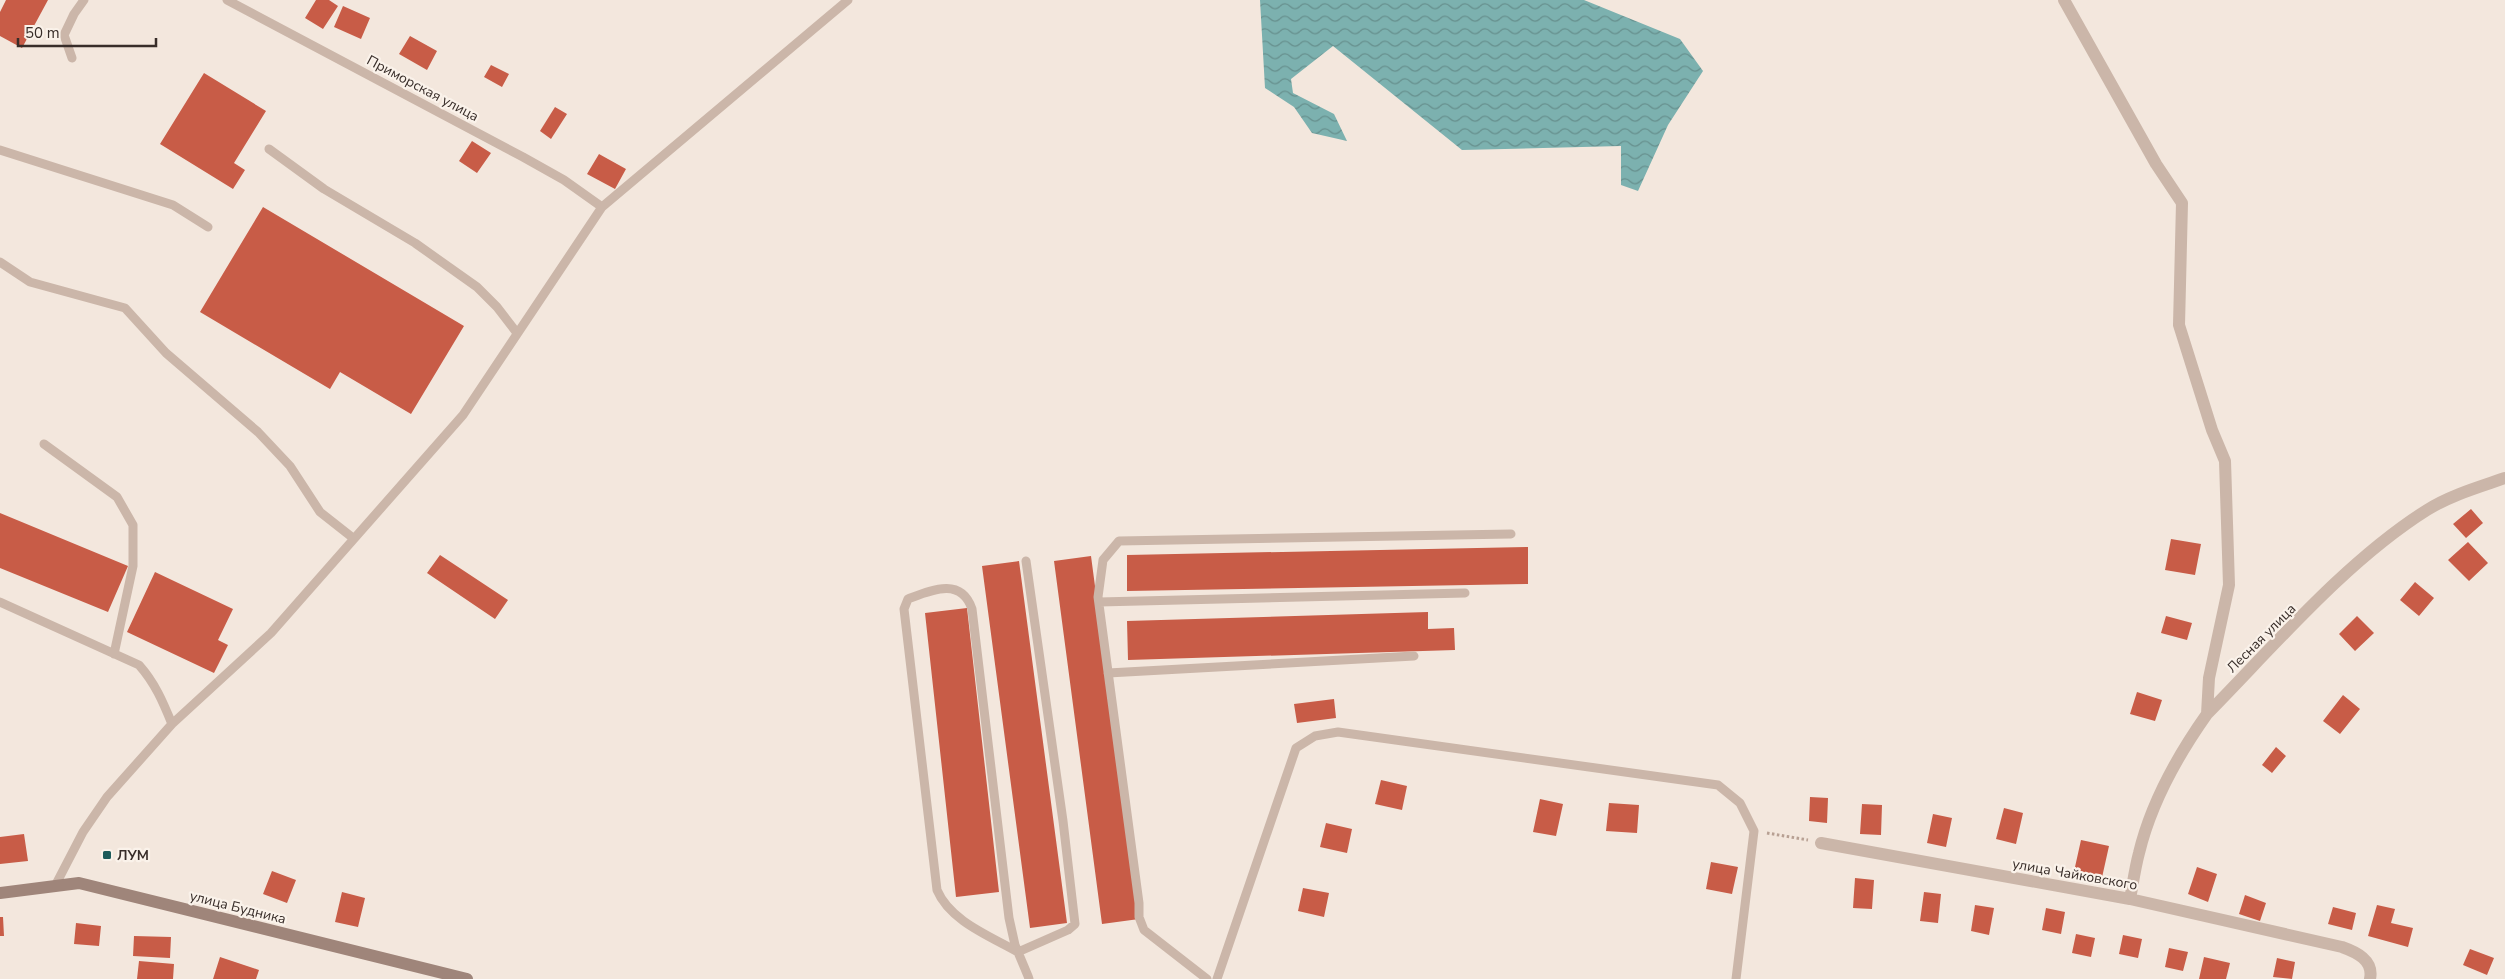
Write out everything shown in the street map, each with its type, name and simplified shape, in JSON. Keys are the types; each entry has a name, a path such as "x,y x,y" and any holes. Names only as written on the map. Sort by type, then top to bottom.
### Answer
{"street":[{"path":"2064,0 2156,164 2182,203 2179,325 2212,430 2225,461 2229,586 2209,678 2207,714"},
{"name":"Лесная улица","path":"2130,899 2139,852 2149,821 2184,748 2207,714 2348,571 2391,535 2428,509 2447,499 2505,478"},
{"name":"улица Чайковского","path":"1821,842 2130,899 2342,947 2359,953 2372,974 2370,979"},
{"name":"улица Будника","path":"0,894 79,883 466,979"}],"lane":[{"path":"72,58 64,35 74,14 84,0"},
{"name":"Приморская улица","path":"227,0 523,157 564,180 602,207"},
{"path":"55,886 83,832 107,797 172,724 271,633 462,415 602,207 848,0"},
{"path":"0,150 173,205 208,227"},
{"path":"269,150 324,189 415,243 477,287 497,307 517,333"},
{"path":"0,262 30,282 126,308 166,353 258,432 290,466 320,512 353,538"},
{"path":"44,444 117,496 133,525 133,566 114,654"},
{"path":"1208,979 1144,930 1139,917 1139,903 1099,602 1103,560 1119,541 1511,534"},
{"path":"1018,952 1068,930 1075,924 1065,830 1026,561"},
{"path":"1018,952 954,914 942,902 937,890 904,609 908,599 935,590 955,588 963,592 972,609 1010,918 1018,952 1029,979"},
{"path":"1099,602 1465,592"},
{"path":"0,602 139,665 151,678 172,724"},
{"path":"1108,673 1414,656"},
{"path":"1217,979 1296,748 1306,740 1326,733 1338,732 1718,785 1740,803 1754,831 1736,979"}],"path":[{"path":"1754,831 1821,842"}],"water":[{"path":"1260,0 1584,0 1680,39 1703,71 1668,125 1638,191 1621,185 1621,146 1462,150 1333,46 1291,79 1293,93 1334,114 1347,141 1312,133 1294,107 1265,88"}],"building":[{"path":"6,0 48,0 22,48 0,36 0,12"},
{"path":"316,0 329,0 338,6 323,29 305,18"},
{"path":"343,6 370,18 361,39 334,27"},
{"path":"410,36 437,51 427,70 399,54"},
{"path":"491,65 509,74 502,87 484,77"},
{"path":"204,73 266,111 234,163 245,170 233,189 160,144"},
{"path":"555,107 567,114 551,139 540,131"},
{"path":"472,141 491,153 477,173 459,161"},
{"path":"599,154 626,169 615,189 587,174"},
{"path":"263,207 464,326 411,414 340,372 330,389 200,312"},
{"path":"2471,509 2483,523 2466,538 2453,524"},
{"path":"0,513 128,566 108,612 0,568"},
{"path":"2171,539 2201,544 2195,575 2165,570"},
{"path":"2468,542 2488,563 2469,581 2448,560"},
{"path":"1528,547 1528,584 1127,591 1127,555"},
{"path":"440,555 508,600 495,619 427,573"},
{"path":"1091,556 1139,919 1102,924 1054,561"},
{"path":"1019,561 1067,923 1030,928 982,566"},
{"path":"155,572 233,609 218,640 228,645 214,673 127,632"},
{"path":"2415,582 2434,598 2419,616 2400,600"},
{"path":"967,608 999,892 956,897 925,613"},
{"path":"1428,612 1428,629 1454,628 1455,650 1128,660 1127,621"},
{"path":"2166,616 2192,623 2187,640 2161,633"},
{"path":"2357,616 2374,633 2355,651 2339,634"},
{"path":"2137,692 2162,700 2155,721 2130,714"},
{"path":"2343,695 2360,709 2340,734 2323,721"},
{"path":"1334,699 1336,718 1297,723 1294,704"},
{"path":"2276,747 2286,756 2272,773 2262,765"},
{"path":"1381,780 1407,786 1402,810 1375,804"},
{"path":"1810,797 1828,798 1827,823 1809,821"},
{"path":"1540,799 1563,804 1556,836 1533,832"},
{"path":"1609,803 1639,805 1637,833 1606,831"},
{"path":"1862,804 1882,805 1881,835 1860,834"},
{"path":"2004,808 2023,813 2016,844 1996,839"},
{"path":"1933,814 1952,818 1946,847 1927,843"},
{"path":"1326,823 1352,829 1347,853 1320,847"},
{"path":"24,834 28,861 0,864 0,837"},
{"path":"2081,840 2109,846 2101,882 2073,876"},
{"path":"1711,862 1738,867 1732,894 1706,889"},
{"path":"2197,867 2217,874 2208,902 2188,894"},
{"path":"272,871 296,880 287,903 263,894"},
{"path":"1855,878 1874,880 1872,909 1853,908"},
{"path":"1303,888 1329,893 1324,917 1298,911"},
{"path":"342,892 365,898 358,927 335,922"},
{"path":"1924,892 1941,894 1938,923 1920,921"},
{"path":"2245,895 2266,903 2260,921 2239,914"},
{"path":"1975,905 1994,908 1989,935 1971,931"},
{"path":"2377,905 2395,909 2391,923 2413,928 2408,947 2368,936"},
{"path":"2333,907 2356,913 2352,930 2328,924"},
{"path":"2046,908 2065,912 2061,934 2042,930"},
{"path":"0,917 3,917 4,936 0,936"},
{"path":"76,923 101,926 99,946 74,944"},
{"path":"2076,934 2095,938 2091,957 2072,953"},
{"path":"2123,935 2142,939 2138,958 2119,954"},
{"path":"134,936 171,937 170,958 133,956"},
{"path":"2169,948 2188,952 2183,971 2165,967"},
{"path":"2470,949 2494,958 2487,975 2463,965"},
{"path":"220,957 259,970 256,979 213,979"},
{"path":"2204,957 2230,963 2226,979 2199,979"},
{"path":"2277,958 2295,962 2292,979 2273,977"},
{"path":"139,961 174,964 173,979 137,979"}],"place":[{"name":"ЛУМ","path":"107,855"}]}
